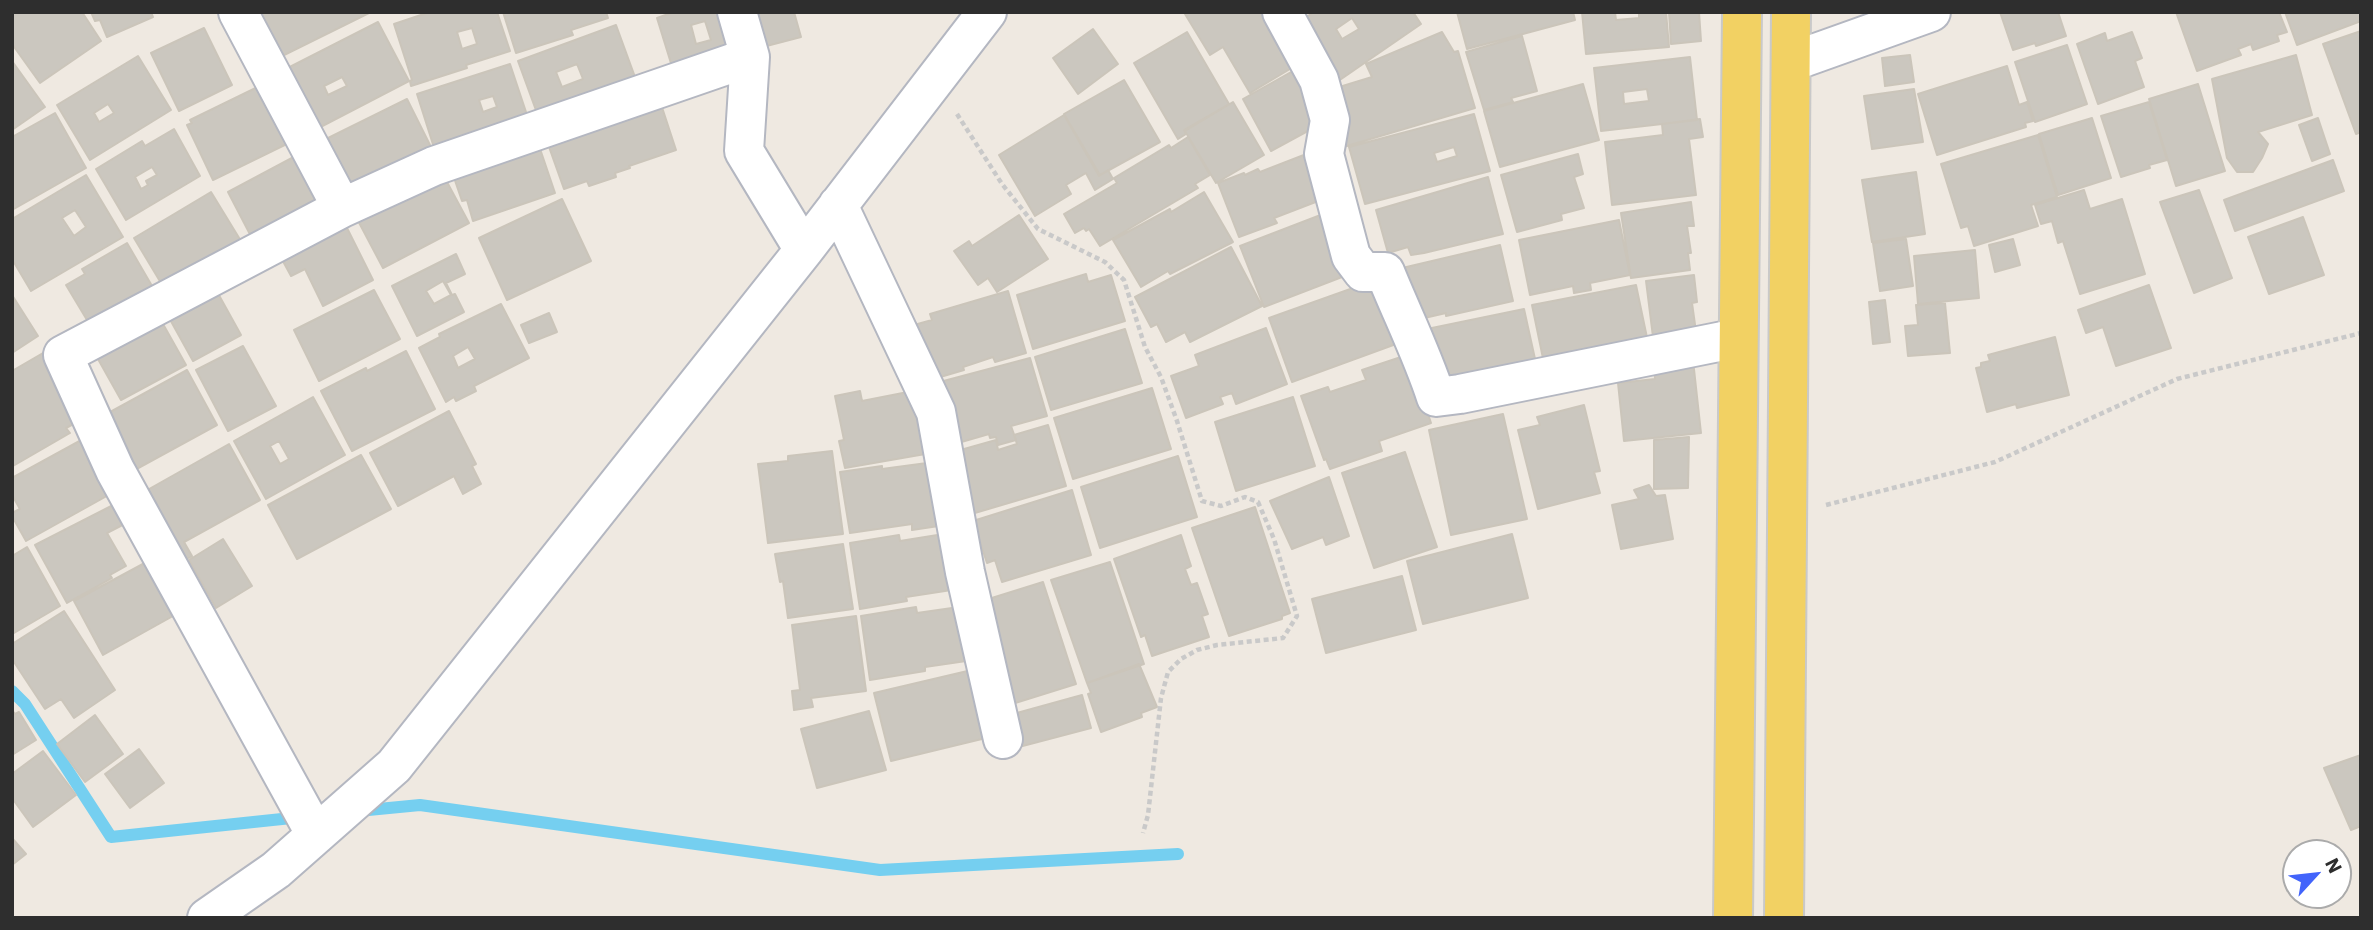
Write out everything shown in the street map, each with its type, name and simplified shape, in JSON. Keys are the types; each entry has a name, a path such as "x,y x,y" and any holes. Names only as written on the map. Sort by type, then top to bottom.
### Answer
{"main road":[{"path":"1733,918 1742,12"},
{"path":"1784,918 1791,12"}],"street":[{"path":"239,12 342,208"},
{"path":"737,12 750,57 744,151 804,250"},
{"path":"207,918 276,870 394,766 804,250 987,12"},
{"path":"1282,12 1319,80 1329,120 1324,154 1351,256 1363,272 1385,272 1409,332 1424,359 1436,397 1738,338"},
{"path":"1791,62 1931,12"},
{"path":"316,835 115,470 63,355 342,208 434,166 750,57"},
{"path":"838,205 936,412 965,572 1003,739"}],"path":[{"path":"925,91 958,115 1002,184 1038,229 1105,262 1124,280 1144,347 1161,377 1202,501 1221,506 1245,497 1258,502 1288,582 1297,616 1283,638 1217,645 1197,650 1181,659 1168,672 1161,698 1148,815 1143,833"},
{"path":"1787,515 1995,462 2177,379 2361,333"}],"building":[{"path":"12,12 82,12 101,41 40,83 12,44"},
{"path":"91,12 151,12 153,17 107,37 100,20 95,21"},
{"path":"251,12 369,12 369,13 274,60"},
{"path":"430,12 497,12 510,51 411,86 412,80 394,24","holes":["472,28 477,44 462,49 457,32"]},
{"path":"503,12 606,12 608,18 571,30 573,35 516,53"},
{"path":"674,12 726,12 740,55 674,73 657,18","holes":["705,21 711,40 696,44 691,25"]},
{"path":"744,12 794,12 801,37 755,49"},
{"path":"1271,12 1305,60 1250,93 1223,47 1210,55 1185,14"},
{"path":"1314,12 1413,12 1421,24 1334,84 1294,25","holes":["1352,18 1359,29 1342,39 1336,29"]},
{"path":"1457,12 1573,12 1575,20 1467,49"},
{"path":"1582,12 1615,12 1616,20 1639,18 1639,12 1666,12 1669,47 1586,54"},
{"path":"1669,12 1699,12 1701,41 1671,44"},
{"path":"2000,12 2058,12 2066,36 2013,50"},
{"path":"2176,12 2279,12 2287,32 2277,35 2279,41 2253,50 2251,44 2238,49 2241,55 2197,71"},
{"path":"2285,12 2361,12 2361,21 2297,45"},
{"path":"378,22 409,81 307,134 276,74","holes":["342,77 347,86 328,95 324,86"]},
{"path":"616,25 639,88 541,124 518,61","holes":["577,64 583,79 562,87 556,72"]},
{"path":"204,28 232,85 179,111 151,53"},
{"path":"1093,29 1118,64 1078,94 1053,58"},
{"path":"2361,31 2361,132 2356,134 2323,44"},
{"path":"1187,32 1229,104 1184,130 1186,134 1178,139 1134,63"},
{"path":"1442,32 1454,52 1458,51 1475,108 1340,148 1323,92 1372,77 1366,64"},
{"path":"2132,32 2142,58 2135,61 2144,87 2098,104 2077,44 2105,33 2107,41"},
{"path":"1522,36 1537,91 1511,98 1513,102 1484,110 1466,52"},
{"path":"2067,45 2087,104 2035,122 2015,62"},
{"path":"1910,55 1914,82 1885,86 1882,58"},
{"path":"2296,55 2312,115 2258,132 2268,144 2262,158 2253,172 2237,172 2227,158 2212,79"},
{"path":"138,56 171,110 90,160 57,105","holes":["108,104 114,113 99,122 94,113"]},
{"path":"1690,57 1697,120 1601,131 1594,68","holes":["1647,89 1649,101 1624,104 1623,92"]},
{"path":"12,61 45,107 12,130"},
{"path":"510,64 531,127 437,157 417,94","holes":["493,96 497,107 483,112 479,100"]},
{"path":"2007,66 2019,105 2027,102 2033,121 2025,123 2026,127 1937,155 1918,94"},
{"path":"1300,67 1328,120 1271,151 1243,99"},
{"path":"1124,80 1160,142 1100,175 1064,114"},
{"path":"270,81 299,138 213,180 187,125 192,123 190,120"},
{"path":"1583,84 1599,140 1500,167 1484,111"},
{"path":"2198,84 2225,171 2176,186 2149,99"},
{"path":"1914,89 1923,142 1872,149 1864,96"},
{"path":"657,92 676,150 629,166 630,168 615,173 616,177 589,186 587,181 564,189 543,130"},
{"path":"407,99 434,153 345,197 318,143"},
{"path":"1233,102 1264,155 1216,183 1185,131"},
{"path":"2149,102 2167,160 2121,177 2101,116"},
{"path":"55,113 86,168 12,210 12,137"},
{"path":"1474,114 1490,171 1365,204 1349,147","holes":["1454,147 1457,156 1437,162 1434,153"]},
{"path":"1064,115 1099,176 1108,170 1113,179 1095,190 1086,173 1066,185 1071,194 1035,216 999,155"},
{"path":"2092,118 2111,178 2058,195 2039,134"},
{"path":"2318,118 2330,154 2312,161 2299,125"},
{"path":"1700,119 1703,137 1689,139 1696,195 1612,205 1605,142 1663,135 1662,124"},
{"path":"174,129 200,176 126,220 96,169 142,141 145,146","holes":["152,167 157,175 146,181 148,185 141,189 135,177"]},
{"path":"535,134 555,193 473,221 467,200 462,201 449,163"},
{"path":"2038,135 2057,197 2031,205 2038,226 1974,246 1968,226 1961,228 1941,164"},
{"path":"1188,137 1210,175 1195,184 1198,188 1100,246 1089,229 1086,231 1084,228 1075,233 1064,214 1117,183 1114,178 1169,145 1171,148"},
{"path":"305,151 331,202 254,242 228,192"},
{"path":"1309,153 1326,198 1274,218 1277,223 1239,237 1218,183 1258,169 1260,172"},
{"path":"1578,154 1583,174 1574,177 1584,208 1561,214 1562,220 1517,232 1501,175"},
{"path":"2333,160 2344,191 2235,231 2224,200"},
{"path":"440,169 469,223 383,268 355,215"},
{"path":"1916,172 1925,234 1872,242 1862,180"},
{"path":"86,175 123,237 31,291 12,259 12,219","holes":["75,210 86,227 74,236 62,218"]},
{"path":"1488,177 1503,234 1424,253 1411,255 1408,247 1388,253 1376,210"},
{"path":"2084,190 2090,209 2122,199 2145,274 2080,294 2063,241 2058,243 2052,221 2041,224 2035,205"},
{"path":"2199,190 2232,278 2194,293 2160,202"},
{"path":"211,192 244,246 167,293 134,238"},
{"path":"1204,192 1233,242 1170,274 1168,271 1141,287 1113,240 1170,209 1171,212"},
{"path":"562,199 591,261 507,300 479,238"},
{"path":"1691,202 1694,226 1687,226 1691,253 1688,253 1690,270 1631,278 1621,213"},
{"path":"1331,211 1355,272 1264,307 1240,246"},
{"path":"1019,215 1048,259 997,292 988,278 978,285 954,251 969,241 972,246"},
{"path":"341,216 373,280 323,306 305,269 291,276 278,252"},
{"path":"2303,217 2324,275 2269,294 2248,237"},
{"path":"1619,220 1630,275 1590,283 1591,290 1574,293 1573,286 1530,295 1519,240"},
{"path":"1906,239 1913,286 1880,291 1873,243"},
{"path":"2013,239 2020,265 1995,272 1989,245"},
{"path":"127,243 159,298 96,335 66,285 85,274 82,269"},
{"path":"1500,245 1513,301 1407,322 1398,269"},
{"path":"1231,247 1262,306 1190,342 1185,332 1166,342 1157,324 1151,327 1135,297"},
{"path":"1975,250 1979,298 1918,304 1914,256"},
{"path":"456,254 465,274 446,283 464,312 417,336 392,286","holes":["443,281 451,295 434,304 426,291"]},
{"path":"1086,274 1088,282 1111,275 1125,321 1033,349 1017,295"},
{"path":"1694,275 1697,302 1692,303 1697,339 1654,345 1646,281"},
{"path":"1384,277 1407,340 1292,382 1269,318"},
{"path":"210,279 241,335 193,361 162,305"},
{"path":"1636,285 1650,352 1545,368 1532,305"},
{"path":"2149,285 2171,348 2116,366 2103,327 2086,333 2078,310"},
{"path":"374,290 400,339 319,381 294,330"},
{"path":"1008,291 1026,353 995,362 993,357 963,367 964,370 930,380 914,325 932,320 930,314"},
{"path":"12,295 38,336 12,353"},
{"path":"1885,300 1890,342 1873,344 1869,302"},
{"path":"1945,303 1950,353 1908,356 1905,326 1918,325 1916,305"},
{"path":"501,304 529,358 474,386 476,391 456,401 454,397 446,402 419,348 440,337 439,334","holes":["468,347 475,359 458,368 453,356"]},
{"path":"154,308 186,365 121,400 89,343"},
{"path":"1524,309 1537,368 1441,391 1427,329"},
{"path":"549,313 557,332 529,343 521,325"},
{"path":"1266,328 1287,384 1236,404 1232,393 1220,397 1223,404 1186,418 1171,376 1199,366 1195,355"},
{"path":"1125,329 1142,383 1051,410 1035,357"},
{"path":"2055,337 2069,395 2017,408 2016,404 1987,412 1976,368 1981,367 1981,363 1990,361 1988,355"},
{"path":"243,346 276,406 228,431 196,370"},
{"path":"406,351 435,409 352,451 321,391"},
{"path":"1416,352 1419,387 1431,423 1379,441 1382,451 1330,469 1326,459 1324,460 1301,396 1328,387 1330,392 1366,380 1362,370"},
{"path":"43,353 81,420 66,428 70,433 13,466 12,371"},
{"path":"1030,358 1047,416 1011,426 1016,440 998,445 996,437 990,438 989,434 951,445 936,383"},
{"path":"1693,360 1701,433 1624,441 1618,383 1655,379 1654,364"},
{"path":"187,370 217,425 131,472 101,417"},
{"path":"1152,388 1171,449 1073,479 1054,418"},
{"path":"918,390 931,453 845,468 839,441 844,440 835,396 860,391 862,401"},
{"path":"313,397 345,455 266,499 234,441","holes":["279,441 289,459 280,464 270,446"]},
{"path":"1293,397 1315,466 1236,491 1215,422"},
{"path":"1584,405 1600,471 1594,472 1600,493 1538,509 1518,430 1540,425 1537,417"},
{"path":"449,411 476,464 472,466 481,484 463,494 454,476 398,506 370,453"},
{"path":"1503,414 1527,519 1451,535 1429,430"},
{"path":"1048,425 1066,486 968,515 957,451 996,440 998,450 1017,444 1014,435"},
{"path":"1689,437 1688,488 1654,489 1654,440"},
{"path":"85,438 114,492 26,541 12,516 12,513 20,509 12,495 12,478"},
{"path":"229,444 260,500 184,542 192,556 176,565 142,493"},
{"path":"832,451 843,534 768,543 758,464 788,461 788,456"},
{"path":"1405,452 1437,547 1374,568 1342,473"},
{"path":"361,455 391,509 297,559 268,505"},
{"path":"1178,456 1197,517 1100,548 1081,487"},
{"path":"942,461 952,524 912,530 912,524 850,533 840,472"},
{"path":"1329,477 1349,536 1326,545 1323,537 1292,549 1270,501"},
{"path":"1649,485 1656,496 1665,495 1673,539 1621,549 1612,505 1639,499 1634,490"},
{"path":"1072,490 1091,555 1002,582 995,560 987,563 973,521"},
{"path":"125,499 136,518 107,533 126,566 110,575 112,578 67,603 35,545"},
{"path":"1255,507 1290,613 1282,616 1282,619 1229,636 1192,528"},
{"path":"950,533 958,589 906,597 907,601 860,609 850,543 899,535 900,541"},
{"path":"1512,534 1528,598 1423,624 1407,561"},
{"path":"1181,535 1191,566 1185,569 1191,585 1197,583 1208,614 1202,616 1209,637 1152,656 1145,635 1141,637 1114,559"},
{"path":"223,539 252,586 216,608 189,560"},
{"path":"843,544 853,609 788,618 783,581 780,582 775,554"},
{"path":"27,547 60,606 14,633 12,556"},
{"path":"154,558 182,611 103,655 74,601"},
{"path":"1110,562 1144,664 1087,683 1051,580"},
{"path":"1402,576 1416,630 1326,653 1312,599"},
{"path":"1043,582 1076,684 1012,704 979,602"},
{"path":"966,606 973,660 925,667 925,671 870,680 861,616 916,607 917,613"},
{"path":"64,611 115,690 74,718 61,699 45,709 12,659 12,644"},
{"path":"856,616 866,691 811,698 813,707 794,710 792,691 800,690 792,625"},
{"path":"1139,664 1157,707 1141,713 1142,717 1101,732 1087,683"},
{"path":"976,669 986,738 891,761 874,693"},
{"path":"1082,695 1091,728 1015,748 1006,716"},
{"path":"12,710 15,714 19,712 36,740 12,755"},
{"path":"869,711 886,770 817,788 801,729"},
{"path":"95,715 123,754 85,782 57,744"},
{"path":"139,749 164,783 130,808 105,774"},
{"path":"43,751 76,795 33,827 12,798 12,774"},
{"path":"2361,755 2361,826 2351,830 2324,768"},
{"path":"12,838 26,854 12,865"}],"waterway":[{"path":"12,691 25,704 111,837 301,817"},
{"path":"358,811 420,805 880,870 1178,854"}]}
